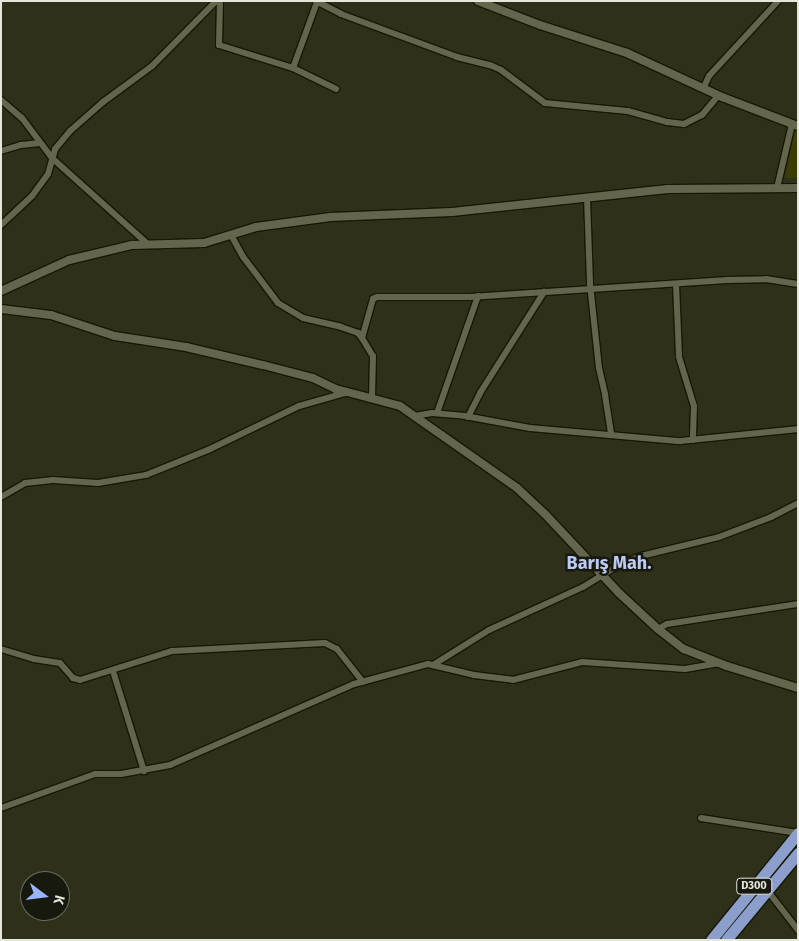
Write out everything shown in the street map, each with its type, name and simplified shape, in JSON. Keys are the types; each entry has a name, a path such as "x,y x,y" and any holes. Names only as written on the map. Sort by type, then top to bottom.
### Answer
{"highway":[{"name":"D300","path":"711,940 798,833"},
{"name":"D300","path":"726,940 798,853"}],"street":[{"path":"218,1 219,46 293,68 336,89"},
{"path":"1,225 32,196 48,174 55,148 70,131 103,102 152,66 218,1"},
{"path":"293,68 317,1 341,14 457,57 496,67 545,103 628,111 667,122 684,124 702,115 718,96"},
{"path":"478,1 540,26 627,53 718,96 795,125 778,188"},
{"path":"703,89 709,76 778,1"},
{"path":"1,100 22,118 52,158 148,244"},
{"path":"1,151 21,145 40,143"},
{"path":"1,291 69,260 132,245 204,243 256,227 330,217 452,212 668,189 798,188"},
{"path":"587,197 590,289 599,368 606,395 611,434"},
{"path":"231,235 244,258 278,303 303,318 342,327 358,333 373,356 372,396"},
{"path":"362,338 373,299 377,297 478,296 766,279 798,284"},
{"path":"676,284 679,356 694,406 693,440"},
{"path":"468,417 480,393 544,292"},
{"path":"437,413 478,296"},
{"path":"1,309 52,315 114,336 186,347 313,378 336,388 372,396 400,406 517,488 603,576 658,629 684,649 719,663 798,688"},
{"path":"1,497 25,483 53,480 98,483 146,475 208,450 299,406 349,391"},
{"path":"415,416 437,413 530,428 680,441 798,429"},
{"path":"1,808 95,774 121,774 170,765 363,682 433,665 488,630 603,576 622,563 641,556 719,537 771,517 798,503"},
{"path":"658,629 666,624 798,604"},
{"path":"1,648 34,659 60,664 73,678 80,680 172,651 325,643 337,649 363,682"},
{"path":"433,665 474,675 513,680 582,662 685,669 719,663"},
{"path":"113,670 144,771"},
{"path":"701,818 798,833"},
{"path":"767,890 798,930"}],"shaded area":[{"path":"795,130 798,131 798,178 785,178"}],"district":[{"name":"Barış Mah.","path":"609,563"}]}
